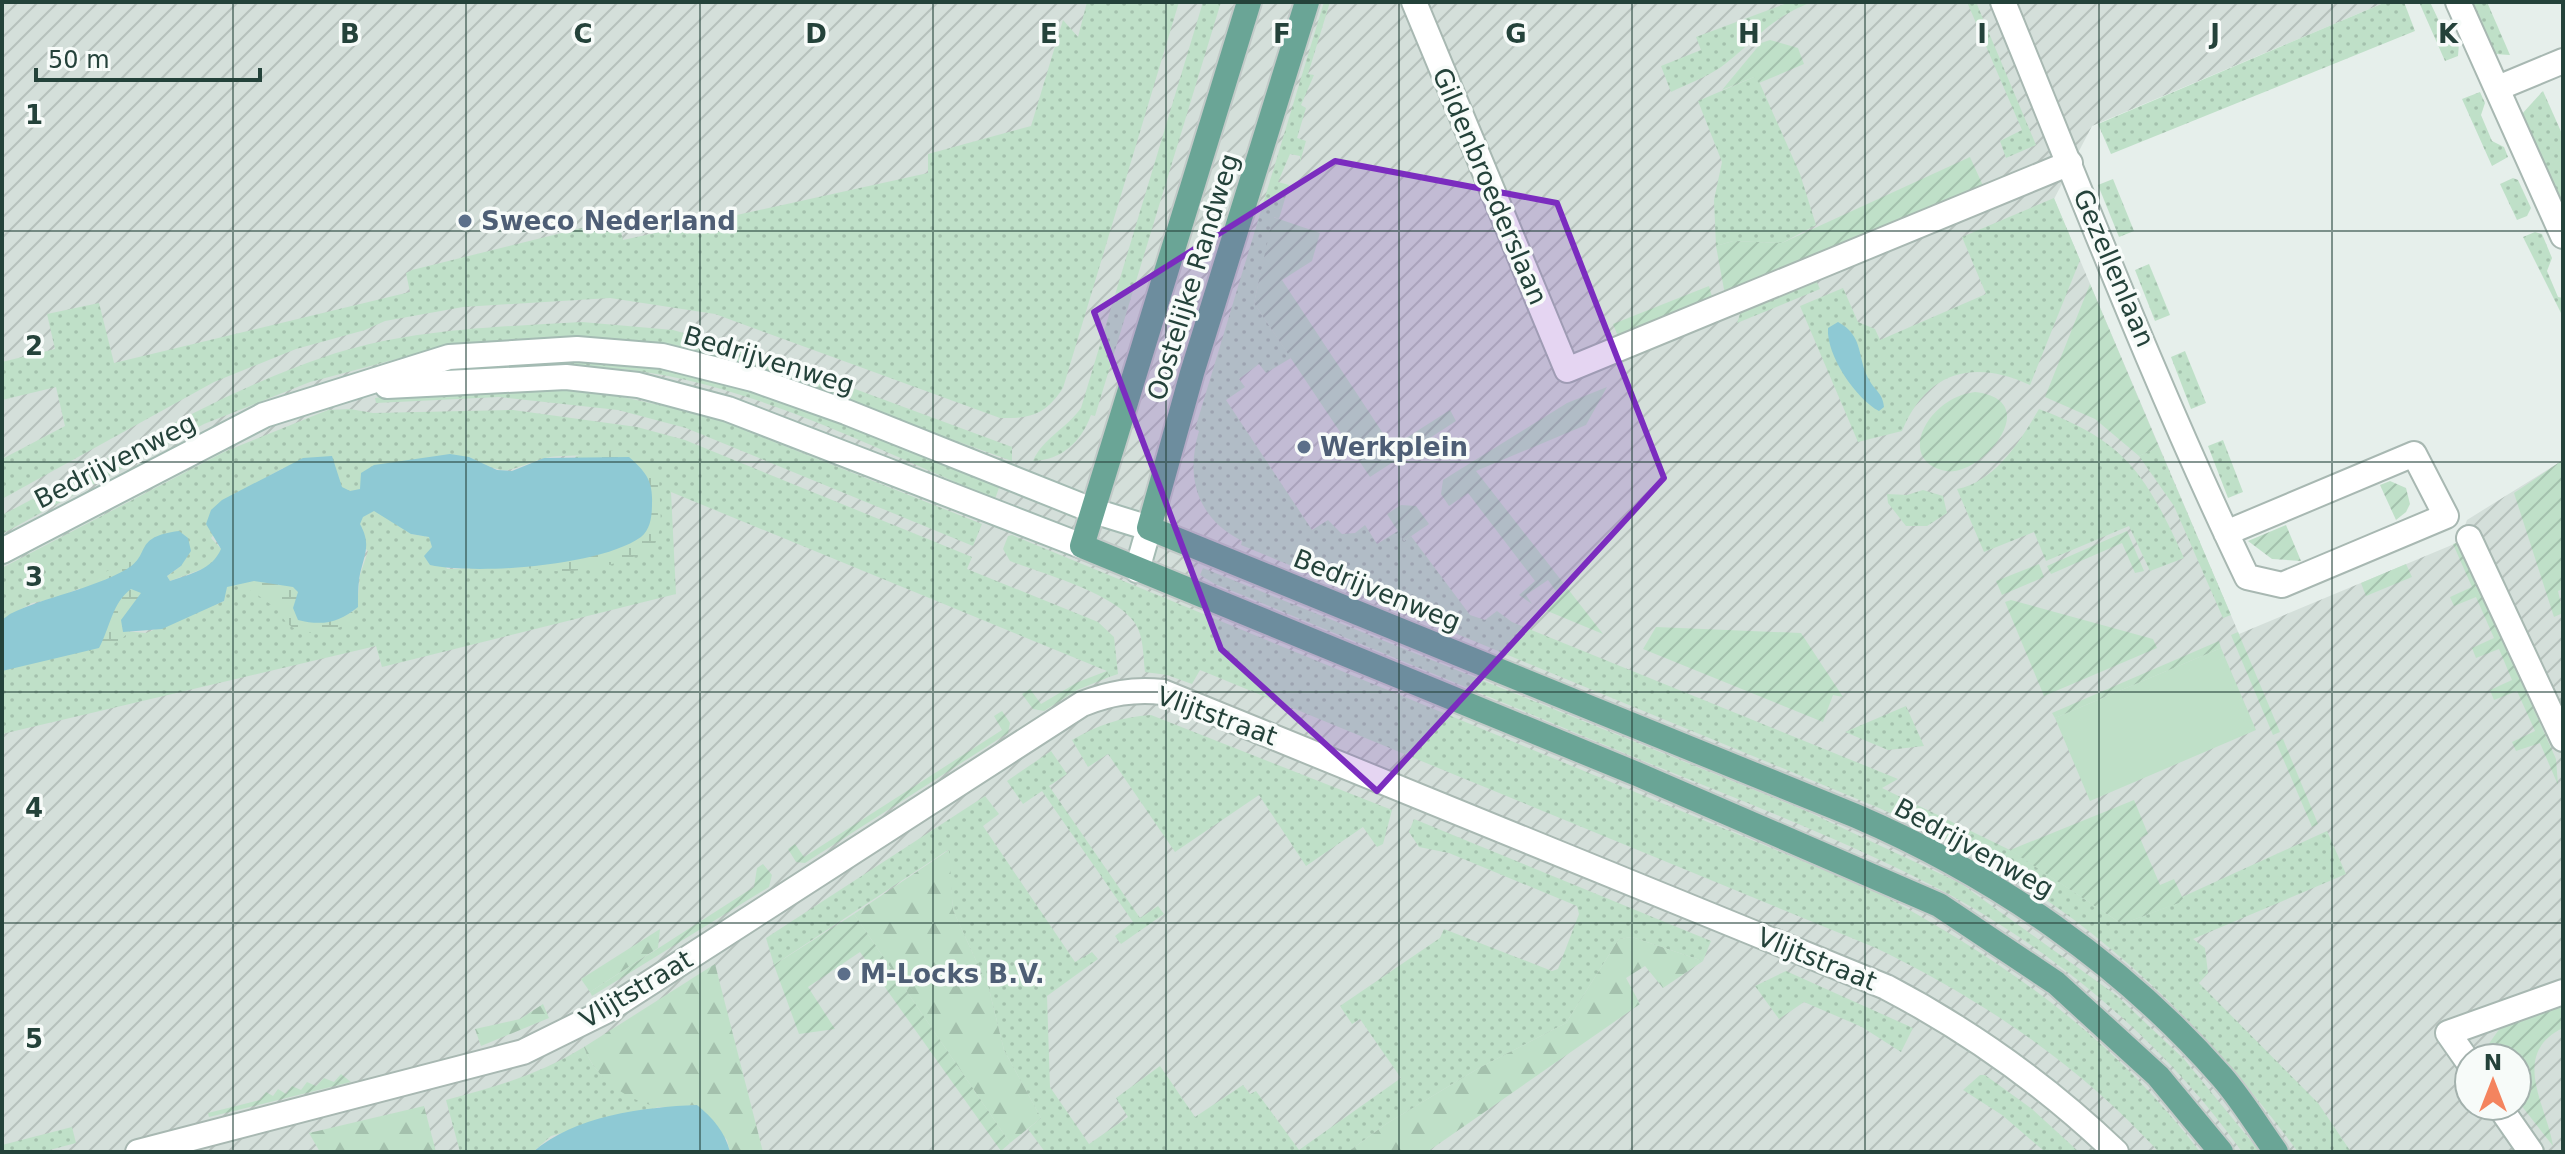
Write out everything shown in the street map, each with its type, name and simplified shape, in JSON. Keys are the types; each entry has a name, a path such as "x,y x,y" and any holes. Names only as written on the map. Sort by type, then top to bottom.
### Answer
{"main road":[{"name":"Oostelijke Randweg","path":"1082,546 1249,2"},
{"name":"Oostelijke Randweg","path":"1149,528 1192,373 1307,2"},
{"name":"Bedrijvenweg","path":"1149,528 1856,816 1958,865 2022,903 2118,974 2223,1078 2276,1152"},
{"name":"Bedrijvenweg","path":"1082,546 1637,774 1890,880 1939,905 2056,983 2158,1076 2221,1152"}],"street":[{"name":"Gildenbroederslaan","path":"1414,2 1567,370 2070,163"},
{"name":"Gezellenlaan","path":"2003,2 2226,533 2247,577 2282,585 2446,516 2414,454 2226,533"},
{"path":"2458,2 2563,236"},
{"path":"2498,88 2563,61"},
{"name":"Bedrijvenweg","path":"2,551 264,415 449,357 577,349 662,356 753,379 833,407 1094,511 1149,528"},
{"name":"Bedrijvenweg","path":"345,389 566,377 638,385 728,409 1082,546"},
{"name":"Oostelijke Randweg","path":"1137,570 1149,528"},
{"path":"2469,538 2563,739"},
{"name":"Vlijtstraat","path":"138,1152 523,1052 606,1011 1082,704 1108,694 1136,689 1178,698 1886,987 1950,1022 2016,1067 2116,1152"},
{"path":"2454,1042 2448,1033 2563,992"},
{"path":"2510,1122 2531,1152"}],"highlighted area":[{"path":"1335,161 1557,203 1664,478 1377,791 1221,649 1094,312"}],"shaded area":[{"path":"2,2 2386,2 2092,126 2054,199 2239,634 2459,542 2467,520 2563,460 2563,1152 2,1152"}],"green space":[{"path":"1087,2 1179,2 1063,388 1050,404 1037,413 1000,418 715,314 610,298 463,307 385,321 365,330 296,349 214,382 2,499 2,459 65,426 56,387 2,400 2,362 55,349 47,314 99,303 114,363 410,292 406,273 412,270 618,219 623,240 928,173 928,154 1031,126 1063,20 1078,37"},
{"path":"1203,2 1221,2 1095,416 1091,415 1082,433 1069,448 1053,457 1033,461 1043,446 1081,408"},
{"path":"1324,2 1330,2 1308,74 1314,75 1301,105 1306,108 1297,138 1306,141 1300,162 1300,156 1290,154 1278,182 1289,185 1279,219 1274,217 1254,303 1291,358 1266,373 1259,364 1239,379 1245,387 1226,400 1312,530 1328,520 1342,534 1355,533 1365,525 1377,544 1398,531 1404,541 1411,536 1470,615 1485,620 1497,611 1512,622 1898,779 1882,788 2012,851 2122,924 2183,901 2182,897 2327,831 2346,874 2193,939 2205,948 2208,973 2199,983 2318,1103 2351,1152 2298,1152 2209,1043 2112,950 2004,873 1944,839 1879,808 1241,545 1242,541 1214,521 1198,495 1193,465 1199,431 1195,429"},
{"path":"1790,2 1812,2 1772,23 1715,71 1671,92 1661,66 1701,50 1696,37"},
{"path":"1967,2 1976,2 2036,145 2006,158 2000,141 2022,130"},
{"path":"2386,2 2404,2 2415,31 2111,154 2098,124"},
{"path":"2419,2 2430,2 2447,38 2459,43 2458,56 2445,61"},
{"path":"2471,2 2487,2 2510,55 2495,54"},
{"path":"1770,40 1798,48 1804,64 1759,83 1754,77 1722,90 1761,43"},
{"path":"1757,77 1800,174 1816,225 1782,243 1733,241 1716,246 1714,200 1722,162 1698,101"},
{"path":"2543,91 2563,136 2563,201 2558,200 2521,115"},
{"path":"2480,92 2485,103 2481,115 2492,141 2504,147 2508,157 2492,166 2462,99"},
{"path":"1970,157 1984,188 1725,295 1716,246 1733,241 1782,243"},
{"path":"2513,178 2518,180 2531,208 2527,216 2517,220 2500,184"},
{"path":"2113,179 2134,231 2119,237 2098,185"},
{"path":"2054,198 2080,260 2030,385 1989,373 1971,372 1954,376 1938,383 1925,395 1902,431 1858,442 1800,306 1843,288 1858,322 1875,329 1880,340 1986,294 1962,237"},
{"path":"1273,217 1320,233 1312,261 1282,280 1392,447 1450,410 1456,421 1370,477 1254,303"},
{"path":"2535,232 2542,234 2552,258 2547,271 2558,297 2563,298 2563,317 2523,237"},
{"path":"2149,264 2170,315 2155,321 2135,270"},
{"path":"1815,278 1820,289 1737,323 1742,308"},
{"path":"2090,284 2159,447 2139,456 2095,419 2045,397"},
{"path":"1709,286 1713,300 1619,339 1613,324"},
{"path":"582,322 673,330 763,355 1012,447 1012,461 811,389 634,342 529,339 427,351 310,382 204,424 2,534 2,515 200,410 324,357 419,335"},
{"path":"2185,351 2206,403 2191,409 2171,357"},
{"path":"586,360 655,365 738,381 1000,485 995,499 806,418 708,385 609,368 475,371 474,366"},
{"path":"519,386 591,390 709,416 982,524 973,546 686,428 618,410 499,397 376,403 375,398 443,387"},
{"path":"1607,387 1586,425 1476,471 1603,634 1545,610 1560,597 1548,580 1526,595 1532,604 1519,595 1535,581 1468,493 1449,506 1441,494 1443,480 1567,403"},
{"path":"1975,392 1996,398 2006,409 2006,422 2000,437 1975,463 1960,470 1946,471 1930,465 1922,455 1920,443 1931,417 1958,396"},
{"path":"350,409 373,413 513,410 637,427 685,440 972,557 967,569 1098,622 1114,637 1118,674 1109,677 1107,671 671,492 676,594 382,667 376,646 2,734 2,671 123,631 146,633 224,601 205,568 170,581 167,576 181,566 131,567 54,599 32,603 2,620 2,568 226,451 328,410","holes":["586,455 566,561 522,567 447,569 430,537 411,534 469,457 505,470 546,458","283,468 368,551 360,575 357,607 343,620 224,552 211,538 253,485"]},
{"path":"2039,409 2093,435 2130,465 2158,504 2184,558 2150,571 2129,526 2046,561 2034,532 1984,552 1957,489 1971,485 1995,469 2015,446"},
{"path":"2223,440 2243,492 2228,498 2208,446"},
{"path":"2159,447 2231,615 2223,618 2174,506 2139,456"},
{"path":"621,449 642,460 659,476 661,526 654,547 623,561 590,569 556,571 522,567 537,562 576,456"},
{"path":"2563,460 2563,589 2558,591 2563,613 2554,617 2514,493"},
{"path":"2390,481 2406,488 2410,504 2396,520 2380,485"},
{"path":"1923,490 1943,496 1947,513 1927,526 1906,526 1888,503 1887,494 1907,495"},
{"path":"1401,505 1416,506 1429,524 1404,541 1387,514"},
{"path":"2286,525 2301,561 2272,559 2248,541"},
{"path":"2127,531 2144,571 2135,573 2122,543 2051,574 2047,566"},
{"path":"1012,535 1875,891 2011,973 2092,1036 2166,1110 2200,1152 2159,1152 2096,1090 2027,1036 1954,989 1876,948 1200,670 1192,684 1167,675 1145,672 1140,634 1125,612 1077,586 1010,561 1003,549 1008,536"},
{"path":"147,540 157,577 131,630 113,644 81,652 80,584 124,563 137,544"},
{"path":"2459,542 2556,759 2558,785 2540,743 2516,751 2512,742 2535,731 2517,691 2494,700 2490,690 2512,680 2499,649 2476,658 2472,648 2494,638 2476,597 2454,606 2450,597 2472,587 2453,544"},
{"path":"2039,564 2044,577 2002,595 1996,581"},
{"path":"2406,564 2412,577 2366,596 2361,583"},
{"path":"306,567 327,616 352,612 357,619 321,632 302,631 293,628 276,608 238,580"},
{"path":"1203,568 1804,810 1960,883 2116,995 2184,1059 2260,1152 2242,1152 2179,1074 2106,1003 2025,941 1939,889 1788,820 1215,584 1200,575"},
{"path":"2011,600 2153,639 2157,648 2044,696 2005,602"},
{"path":"1656,627 1801,633 1843,697 1833,695 1823,722 1643,649"},
{"path":"2238,632 2280,732 2273,735 2231,635"},
{"path":"2219,641 2221,648 2055,718 2052,713"},
{"path":"2221,648 2256,730 2090,801 2055,718"},
{"path":"1107,671 1109,677 1077,690 1044,711 1033,709 1022,694 1030,689 1041,704 1078,682"},
{"path":"1906,706 1924,746 1888,750 1845,732"},
{"path":"1002,711 1010,723 1008,733 805,863 796,862 788,849 795,844 804,857 1002,730 994,716"},
{"path":"1151,715 1392,810 1383,844 1377,847 1363,827 1306,866 1259,795 1175,852 1108,754 1088,767 1072,740 1110,723"},
{"path":"2283,739 2318,824 2312,827 2276,742"},
{"path":"1051,751 1067,774 1049,786 1140,918 1158,906 1164,914 1121,944 1115,936 1133,922 1042,791 1023,804 1007,781"},
{"path":"985,796 999,814 983,826 1075,962 1092,952 1098,959 1047,996 1050,1087 1089,1144 1128,1117 1116,1098 1160,1066 1195,1117 1243,1085 1250,1094 1256,1091 1299,1150 1401,1078 1360,1019 1352,1024 1340,1006 1440,938 1444,929 1552,971 1558,969 1579,914 1577,906 1449,853 1419,847 1409,832 1414,819 1711,941 1703,961 1632,937 1619,939 1566,1023 1479,1068 1386,1124 1348,1152 1045,1152 1028,1129 1041,1118 1004,1050 989,989 953,910 948,850 774,965 766,938"},
{"path":"2134,800 2148,834 2140,838 2160,885 2174,879 2184,901 2122,924 2010,850"},
{"path":"949,850 953,910 989,989 1004,1050 1041,1118 1010,1143 854,914"},
{"path":"763,864 772,875 769,887 592,996 590,992 754,887 757,868"},
{"path":"854,914 1010,1143 1001,1151 860,952 808,987 835,1029 799,1034 774,965"},
{"path":"660,929 658,948 590,992 581,979"},
{"path":"1632,937 1703,961 1663,988 1645,966 1626,978 1640,1004 1427,1152 1348,1152 1386,1124 1479,1068 1566,1023 1619,939"},
{"path":"715,964 763,1152 730,1152 727,1140 697,1105 659,1107 623,1093 604,1078 584,1047"},
{"path":"1786,971 1913,1028 1901,1052 1862,1027 1804,1002 1779,1019 1755,986"},
{"path":"2563,1002 2563,1028 2547,1039 2538,1052 2535,1066 2539,1098 2553,1146 2533,1120 2533,1042 2490,1042 2500,1028"},
{"path":"543,1004 549,1018 481,1046 475,1029 520,1019"},
{"path":"584,1047 604,1078 659,1107 551,1136 533,1152 460,1152 446,1100 517,1079"},
{"path":"341,1074 351,1082 209,1117 208,1113 260,1100 266,1092 273,1096 278,1089 286,1094 292,1086 301,1090 307,1082 316,1086 324,1078 334,1082"},
{"path":"1980,1075 1985,1075 2032,1109 2079,1152 2045,1152 2002,1115 1963,1090"},
{"path":"424,1106 436,1152 320,1152 309,1133"},
{"path":"72,1127 76,1143 42,1152 2,1152 2,1145"}],"water":[{"path":"1838,322 1856,340 1868,378 1883,402 1884,407 1879,411 1852,387 1837,363 1828,328"},
{"path":"450,454 469,457 497,470 512,471 544,458 629,457 650,483 652,508 649,526 641,537 622,547 569,561 507,568 451,568 430,565 424,556 432,547 429,537 411,534 374,511 363,517 360,524 366,543 359,578 358,607 344,617 323,623 298,620 293,608 298,592 293,587 254,581 227,587 224,601 162,629 123,632 121,620 141,593 131,589 115,609 99,648 2,671 2,620 10,614 127,569 139,558 148,542 164,534 179,531 188,538 191,551 181,566 167,576 170,581 200,570 212,562 221,549 206,524 211,510 222,500 303,458 332,456 342,487 350,491 360,489 361,473 374,465"},
{"path":"697,1105 718,1126 730,1152 533,1152 568,1130 589,1122 632,1111"}],"place":[{"name":"Sweco Nederland","path":"465,221"},
{"name":"Werkplein","path":"1304,447"},
{"name":"M-Locks B.V.","path":"844,974"}]}
